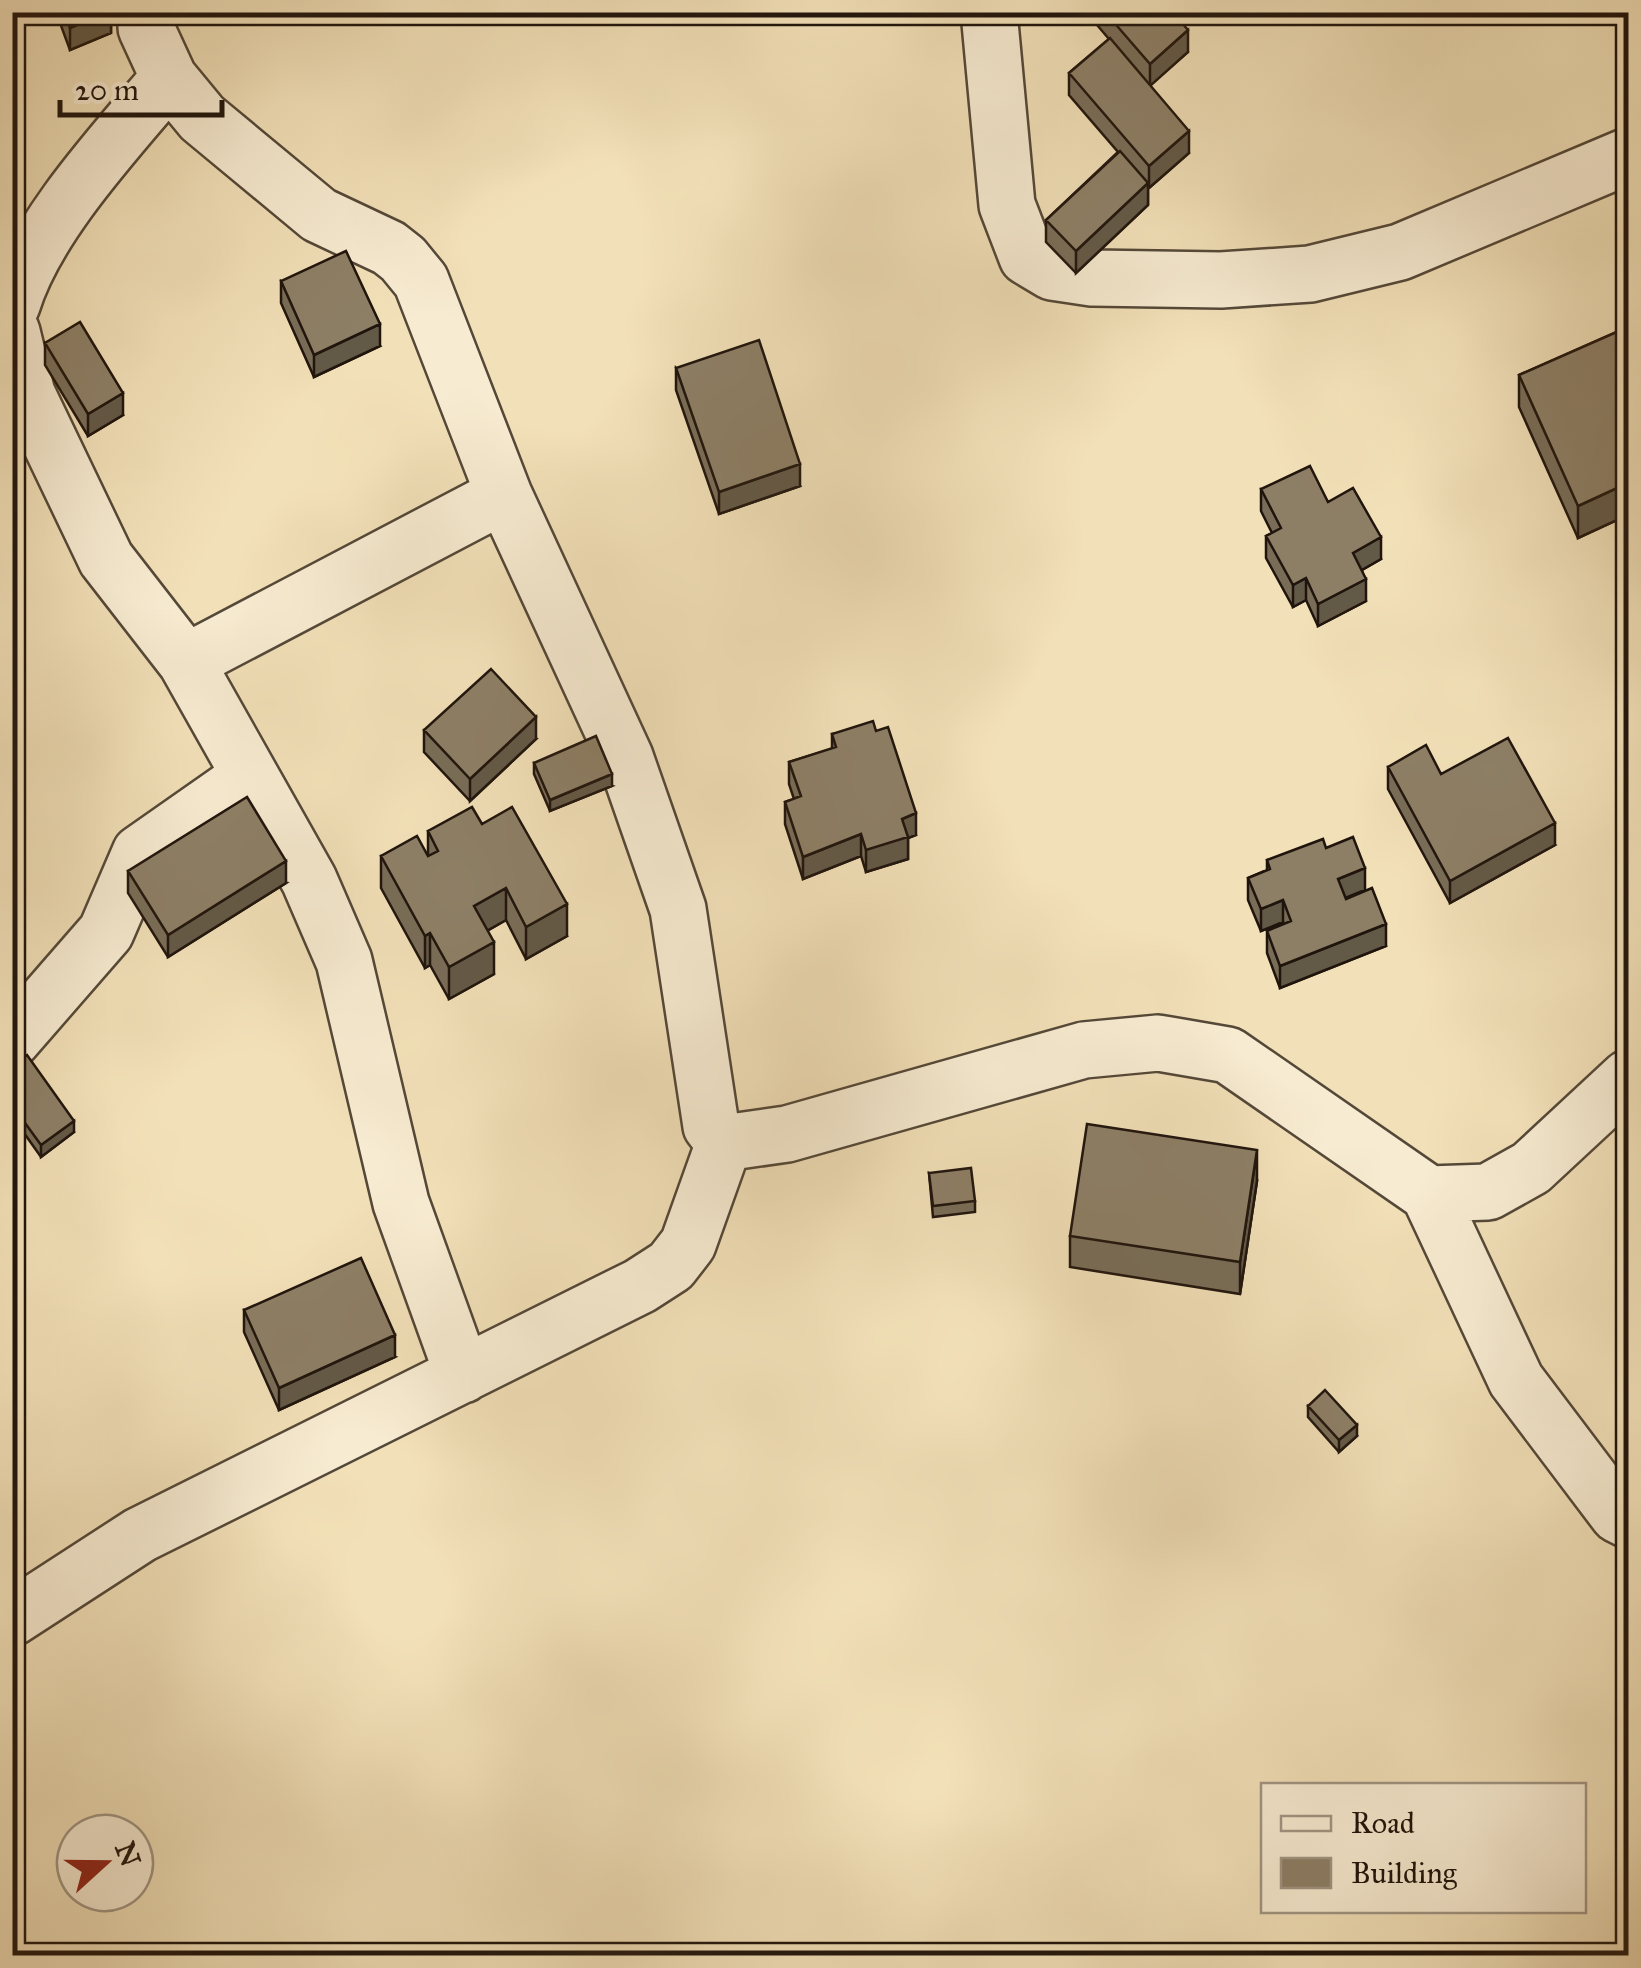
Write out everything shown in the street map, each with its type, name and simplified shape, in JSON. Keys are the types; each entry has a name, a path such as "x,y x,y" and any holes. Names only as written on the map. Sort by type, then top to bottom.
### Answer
{"street":[{"path":"147,12 146,28 169,78 202,118 319,215 389,248 421,280 504,495 625,757 678,909 711,1126 724,1143"},
{"path":"989,12 1007,204 1027,257 1052,272 1092,278 1221,280 1310,274 1400,252 1628,156"},
{"path":"12,305 18,287 69,200 169,78"},
{"path":"12,332 27,394 106,559 186,662 310,880 344,961 400,1203 462,1375"},
{"path":"186,662 504,495"},
{"path":"12,1040 106,932 140,852 250,776"},
{"path":"724,1143 787,1134 1084,1050 1158,1043 1228,1055 1429,1194 1516,1380 1618,1516 1628,1520"},
{"path":"1429,1194 1488,1192 1505,1185 1532,1168 1628,1078"},
{"path":"12,1618 140,1534 640,1286 671,1266 688,1244 724,1143"}],"building":[{"path":"64,12 107,12 70,28"},
{"path":"1105,12 1173,12 1188,30 1150,64"},
{"path":"1110,38 1189,131 1149,166 1069,73"},
{"path":"1120,151 1148,183 1076,251 1046,220"},
{"path":"346,251 380,324 314,355 281,281"},
{"path":"80,322 123,393 88,414 45,343"},
{"path":"1628,327 1628,483 1578,506 1519,375"},
{"path":"759,340 800,464 719,492 676,368"},
{"path":"1310,466 1328,502 1353,488 1381,537 1353,553 1366,579 1318,604 1306,578 1293,585 1266,536 1281,528 1261,489"},
{"path":"491,669 536,717 470,779 424,730"},
{"path":"873,721 876,731 888,727 916,813 902,819 908,837 866,850 861,834 803,857 785,802 801,796 789,762 836,747 832,734"},
{"path":"596,736 612,774 550,800 534,763"},
{"path":"1508,738 1555,823 1450,881 1388,767 1426,745 1441,774"},
{"path":"247,797 286,861 168,935 128,871"},
{"path":"472,807 482,824 512,807 567,904 526,927 506,888 474,906 494,942 449,967 430,933 425,936 381,856 417,836 428,856 438,851 428,831"},
{"path":"1353,837 1365,868 1338,879 1346,899 1372,888 1386,924 1280,966 1267,931 1291,921 1283,900 1261,909 1248,878 1270,869 1267,860 1323,839 1326,848"},
{"path":"27,1055 74,1121 41,1145 12,1105 12,1066"},
{"path":"1087,1124 1257,1150 1240,1262 1070,1236"},
{"path":"971,1168 975,1201 933,1206 929,1173"},
{"path":"361,1258 395,1335 279,1388 244,1310"},
{"path":"1325,1390 1357,1425 1339,1440 1308,1406"}]}
